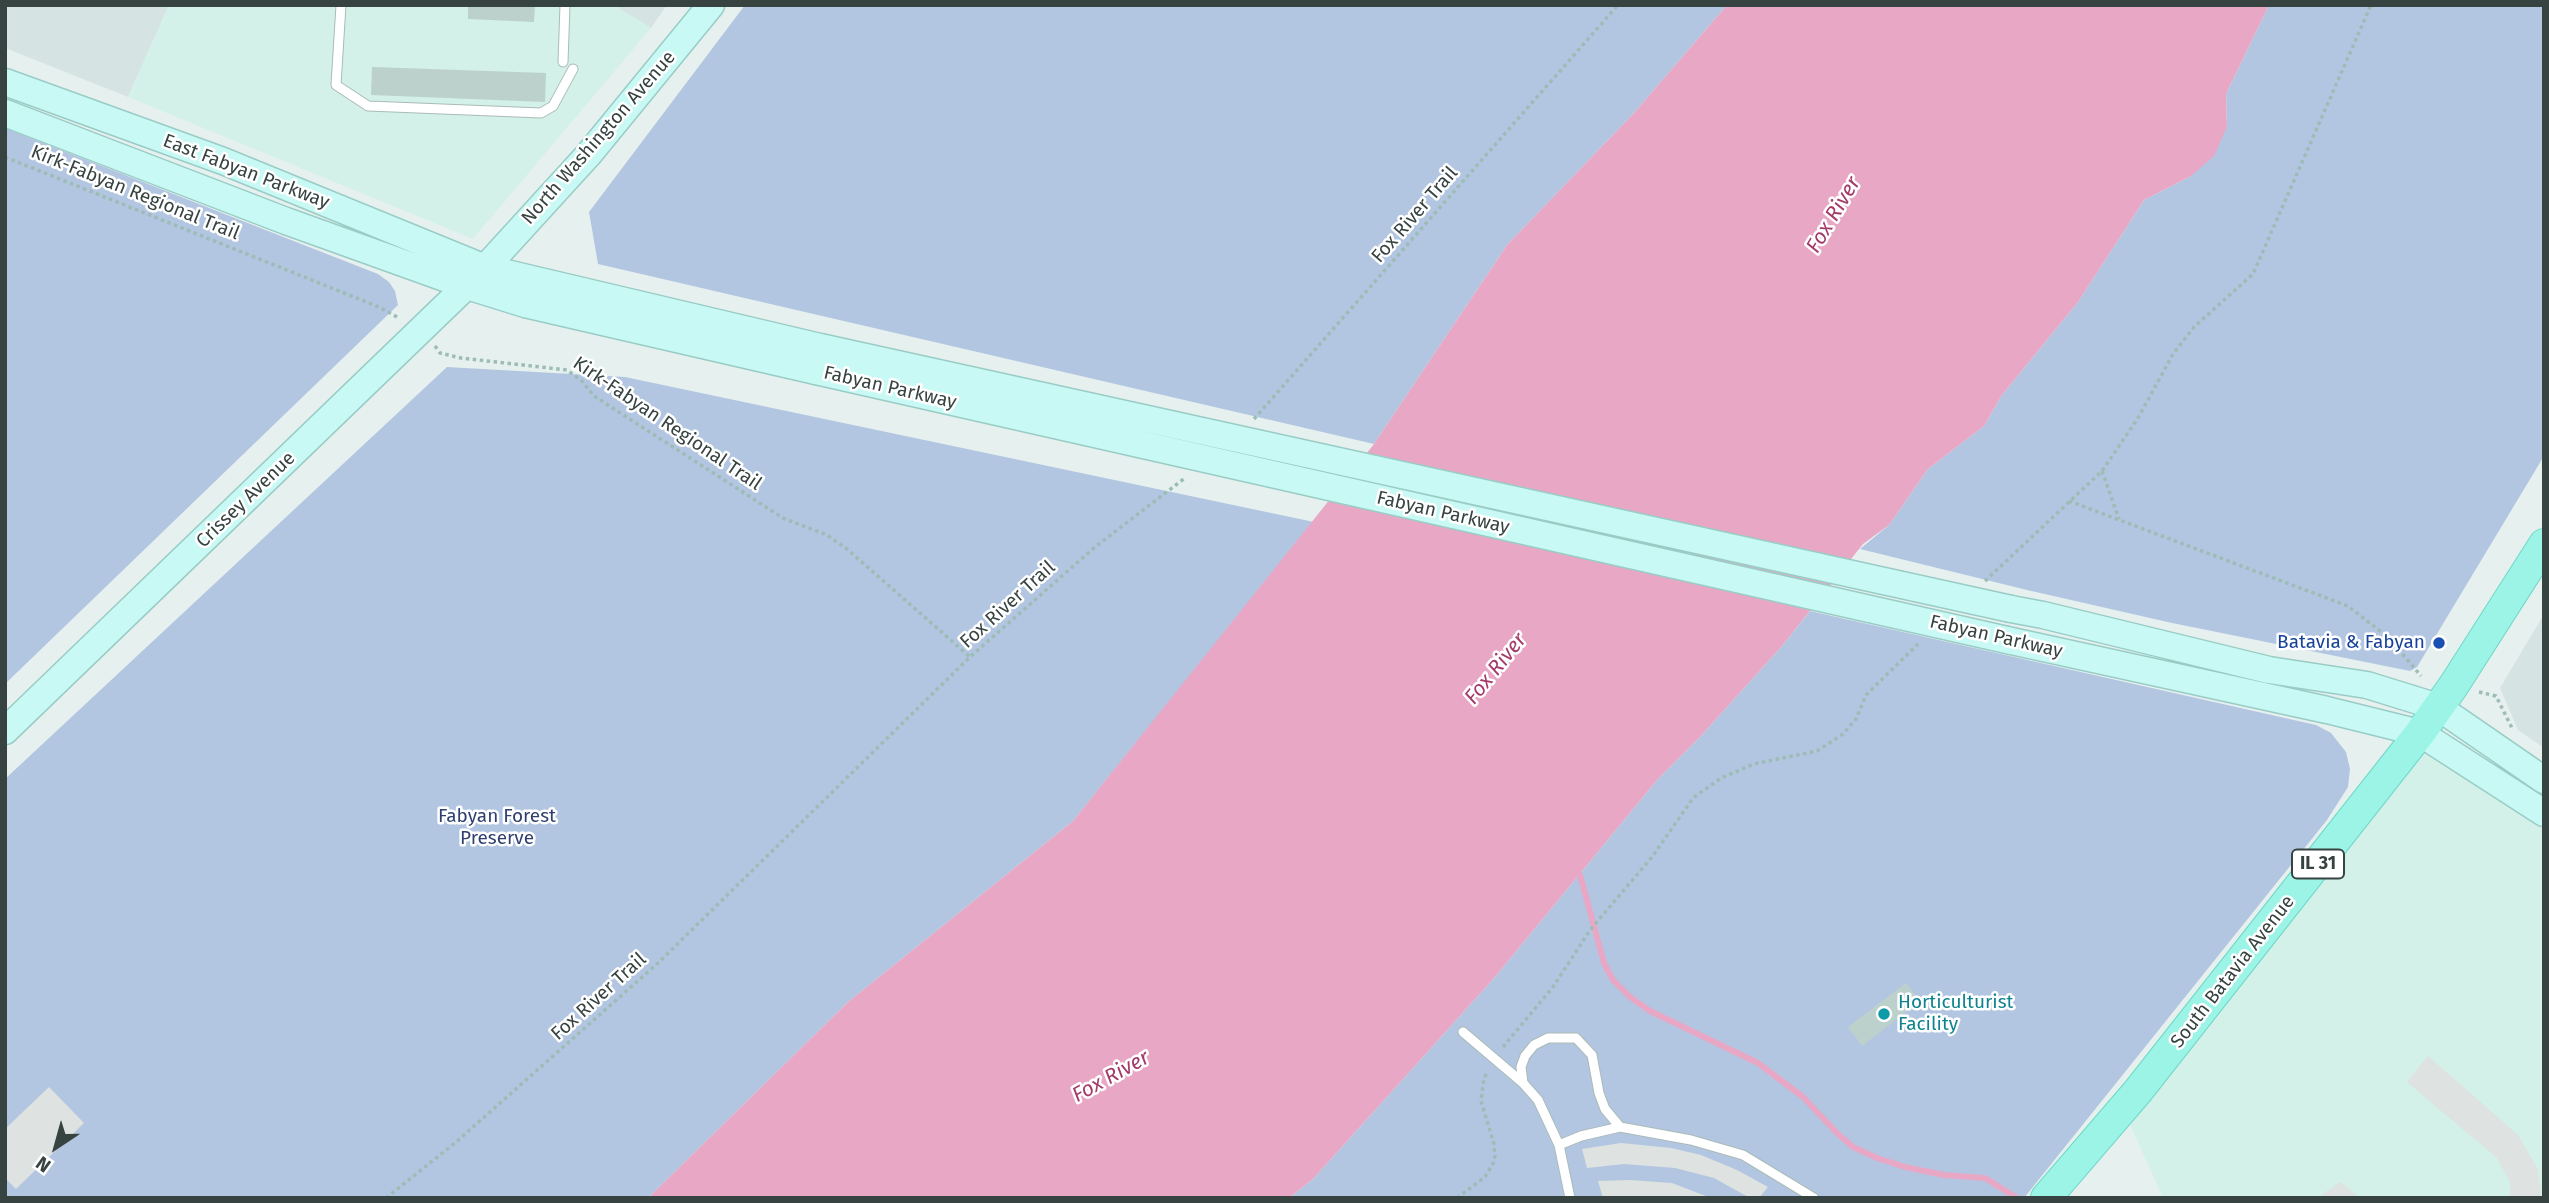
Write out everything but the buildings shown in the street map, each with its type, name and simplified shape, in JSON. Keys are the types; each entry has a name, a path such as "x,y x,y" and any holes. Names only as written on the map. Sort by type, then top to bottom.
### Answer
{"main road":[{"name":"North Washington Avenue","path":"476,277 589,154 711,5"},
{"name":"East Fabyan Parkway","path":"5,82 223,161 476,277"},
{"name":"East Fabyan Parkway","path":"5,113 285,222 476,277"},
{"name":"Crissey Avenue","path":"5,731 476,277"},
{"name":"Fabyan Parkway","path":"476,277 2007,640 2420,733"},
{"name":"Fabyan Parkway","path":"818,359 2043,615 2270,670 2367,685 2438,707"},
{"name":"IL 31","path":"2438,707 2544,544"},
{"name":"South Batavia Avenue","path":"2047,1196 2138,1091 2438,707"},
{"path":"2438,707 2544,780"},
{"path":"2420,733 2544,813"}],"lane":[{"path":"341,5 336,85 368,106 541,113 553,106 573,69"},
{"path":"563,62 565,5"},
{"path":"1464,1032 1523,1083 1538,1100 1559,1145 1570,1198"},
{"path":"1523,1083 1521,1067 1525,1056 1534,1045 1548,1038 1576,1038 1592,1055 1605,1109 1620,1127"},
{"path":"1559,1145 1581,1136 1620,1127 1691,1140 1743,1155 1812,1197"}],"path":[{"name":"Fox River Trail","path":"1253,420 1618,5"},
{"path":"1979,586 2102,471 2138,418 2173,354 2194,327 2253,274 2371,5"},
{"name":"Kirk-Fabyan Regional Trail","path":"5,157 379,307 422,331 440,353 461,358 566,370 582,381 594,396 783,519 827,535 847,549 970,657"},
{"name":"Fox River Trail","path":"386,1198 455,1143 658,963 970,657 1096,547 1194,471"},
{"path":"2102,471 2119,520"},
{"path":"2069,501 2348,606 2389,638 2418,675"},
{"path":"1590,930 1652,857 1693,798 1721,778 1754,764 1817,751 1843,734 1856,719 1866,695 1918,643"}],"shaded area":[{"path":"5,5 169,5 128,97 5,48"},
{"path":"169,5 613,5 651,28 473,239 128,97"},
{"path":"613,5 667,5 651,28"},
{"path":"2544,614 2544,748 2518,730 2500,688"},
{"path":"2423,747 2544,830 2544,1198 2163,1198 2128,1120"},
{"path":"2428,1056 2518,1135 2538,1170 2542,1198 2510,1198 2510,1182 2497,1158 2407,1082"},
{"path":"49,1087 84,1123 16,1189 5,1178 5,1129"},
{"path":"1621,1143 1671,1148 1701,1155 1768,1187 1759,1198 1750,1198 1714,1178 1675,1168 1624,1164 1587,1168 1582,1149"},
{"path":"1598,1181 1672,1183 1711,1198 1603,1198"},
{"path":"2340,1182 2360,1198 2320,1198 2323,1194"}],"green space":[{"path":"745,5 1727,5 1634,113 1507,245 1374,444 598,264 589,212"},
{"path":"2269,5 2544,5 2544,456 2417,667 2410,671 2172,623 1860,549 1889,525 1928,469 1984,426 2002,395 2078,302 2144,200 2191,176 2227,127 2226,94"},
{"path":"5,128 378,274 389,282 395,291 398,305 5,684"},
{"name":"Fabyan Forest Preserve","path":"447,367 625,377 1314,522 1073,821 848,1002 648,1198 5,1198 5,779"},
{"path":"1810,611 2316,725 2331,733 2346,752 2350,769 2348,787 2327,820 2024,1198 1289,1198 1313,1179 1495,977 1657,780 1699,738"}],"water":[{"name":"Fox River","path":"1727,5 2269,5 2226,94 2227,127 2214,156 2191,176 2144,200 2078,302 2002,395 1984,426 1928,469 1889,525 1863,544 1782,646 1657,780 1495,977 1313,1179 1289,1198 648,1198 848,1002 1073,821 1374,444 1507,245 1634,113"}],"waterway":[{"path":"1580,875 1604,963 1613,980 1630,997 1650,1011 1758,1063 1803,1097 1853,1147 1905,1167 1944,1175 1985,1178 2017,1198"}],"place":[{"name":"Batavia & Fabyan","path":"2439,643"},
{"name":"Horticulturist Facility","path":"1884,1014"}]}
